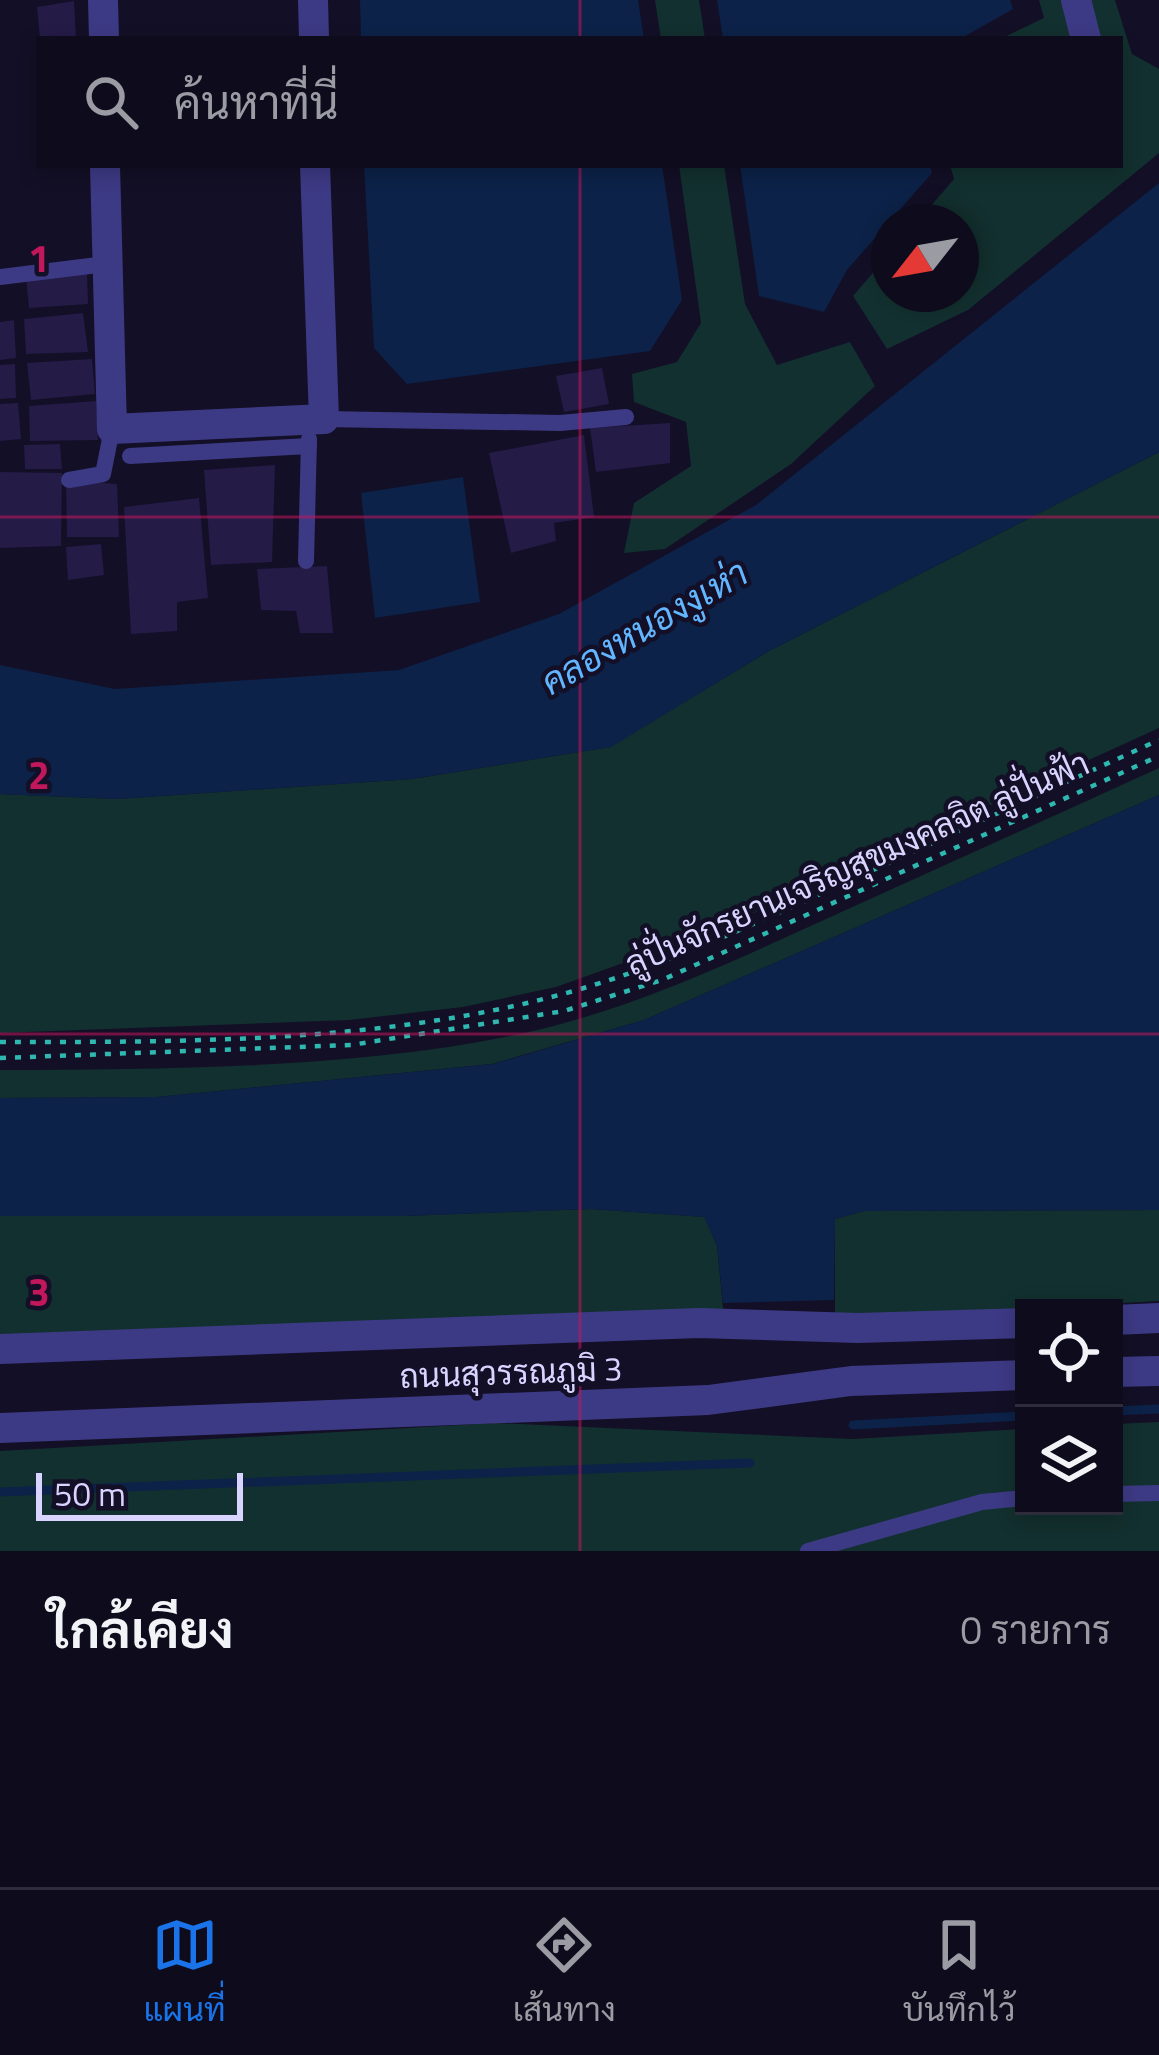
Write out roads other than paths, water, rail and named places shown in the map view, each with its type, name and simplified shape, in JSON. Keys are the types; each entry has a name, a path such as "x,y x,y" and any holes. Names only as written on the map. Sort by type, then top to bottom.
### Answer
{"street":[{"path":"103,0 104,36"},
{"path":"313,0 314,36"},
{"path":"1076,0 1086,36"},
{"path":"105,168 112,429 314,428 315,168"},
{"path":"1123,1320 1159,1318"},
{"name":"ถนนสุวรรณภูมิ 3","path":"0,1349 699,1323 858,1328 1015,1322"},
{"path":"1123,1372 1159,1371"},
{"name":"ถนนสุวรรณภูมิ 3","path":"0,1428 708,1400 851,1381 1015,1376"}],"lane":[{"path":"0,277 106,264"},
{"path":"130,456 314,428 560,423 626,417"},
{"path":"307,561 314,428"},
{"path":"69,480 103,474 112,429"},
{"path":"1123,1494 1159,1492"},
{"path":"808,1551 982,1502 1015,1499"}],"water":[{"path":"360,0 638,0 644,36 361,36"},
{"path":"717,0 1010,0 1013,9 965,36 723,36"},
{"path":"364,168 662,168 682,300 650,351 407,384 374,348"},
{"path":"740,168 931,168 932,173 905,204 871,204 871,243 847,270 824,312 759,296"},
{"name":"คลองหนองงูเห่า","path":"1159,183 1159,452 769,651 611,747 412,779 117,799 0,794 0,665 115,689 399,670 559,614 756,505"},
{"path":"463,477 480,602 375,618 361,493"},
{"path":"1159,795 1159,1210 864,1211 835,1219 834,1300 723,1303 717,1246 704,1217 591,1209 404,1216 0,1216 0,1098 157,1097 493,1064 644,1020"}],"waterway":[{"path":"1123,1411 1159,1409"},
{"path":"853,1425 1015,1416"},
{"path":"0,1492 750,1463"}]}
